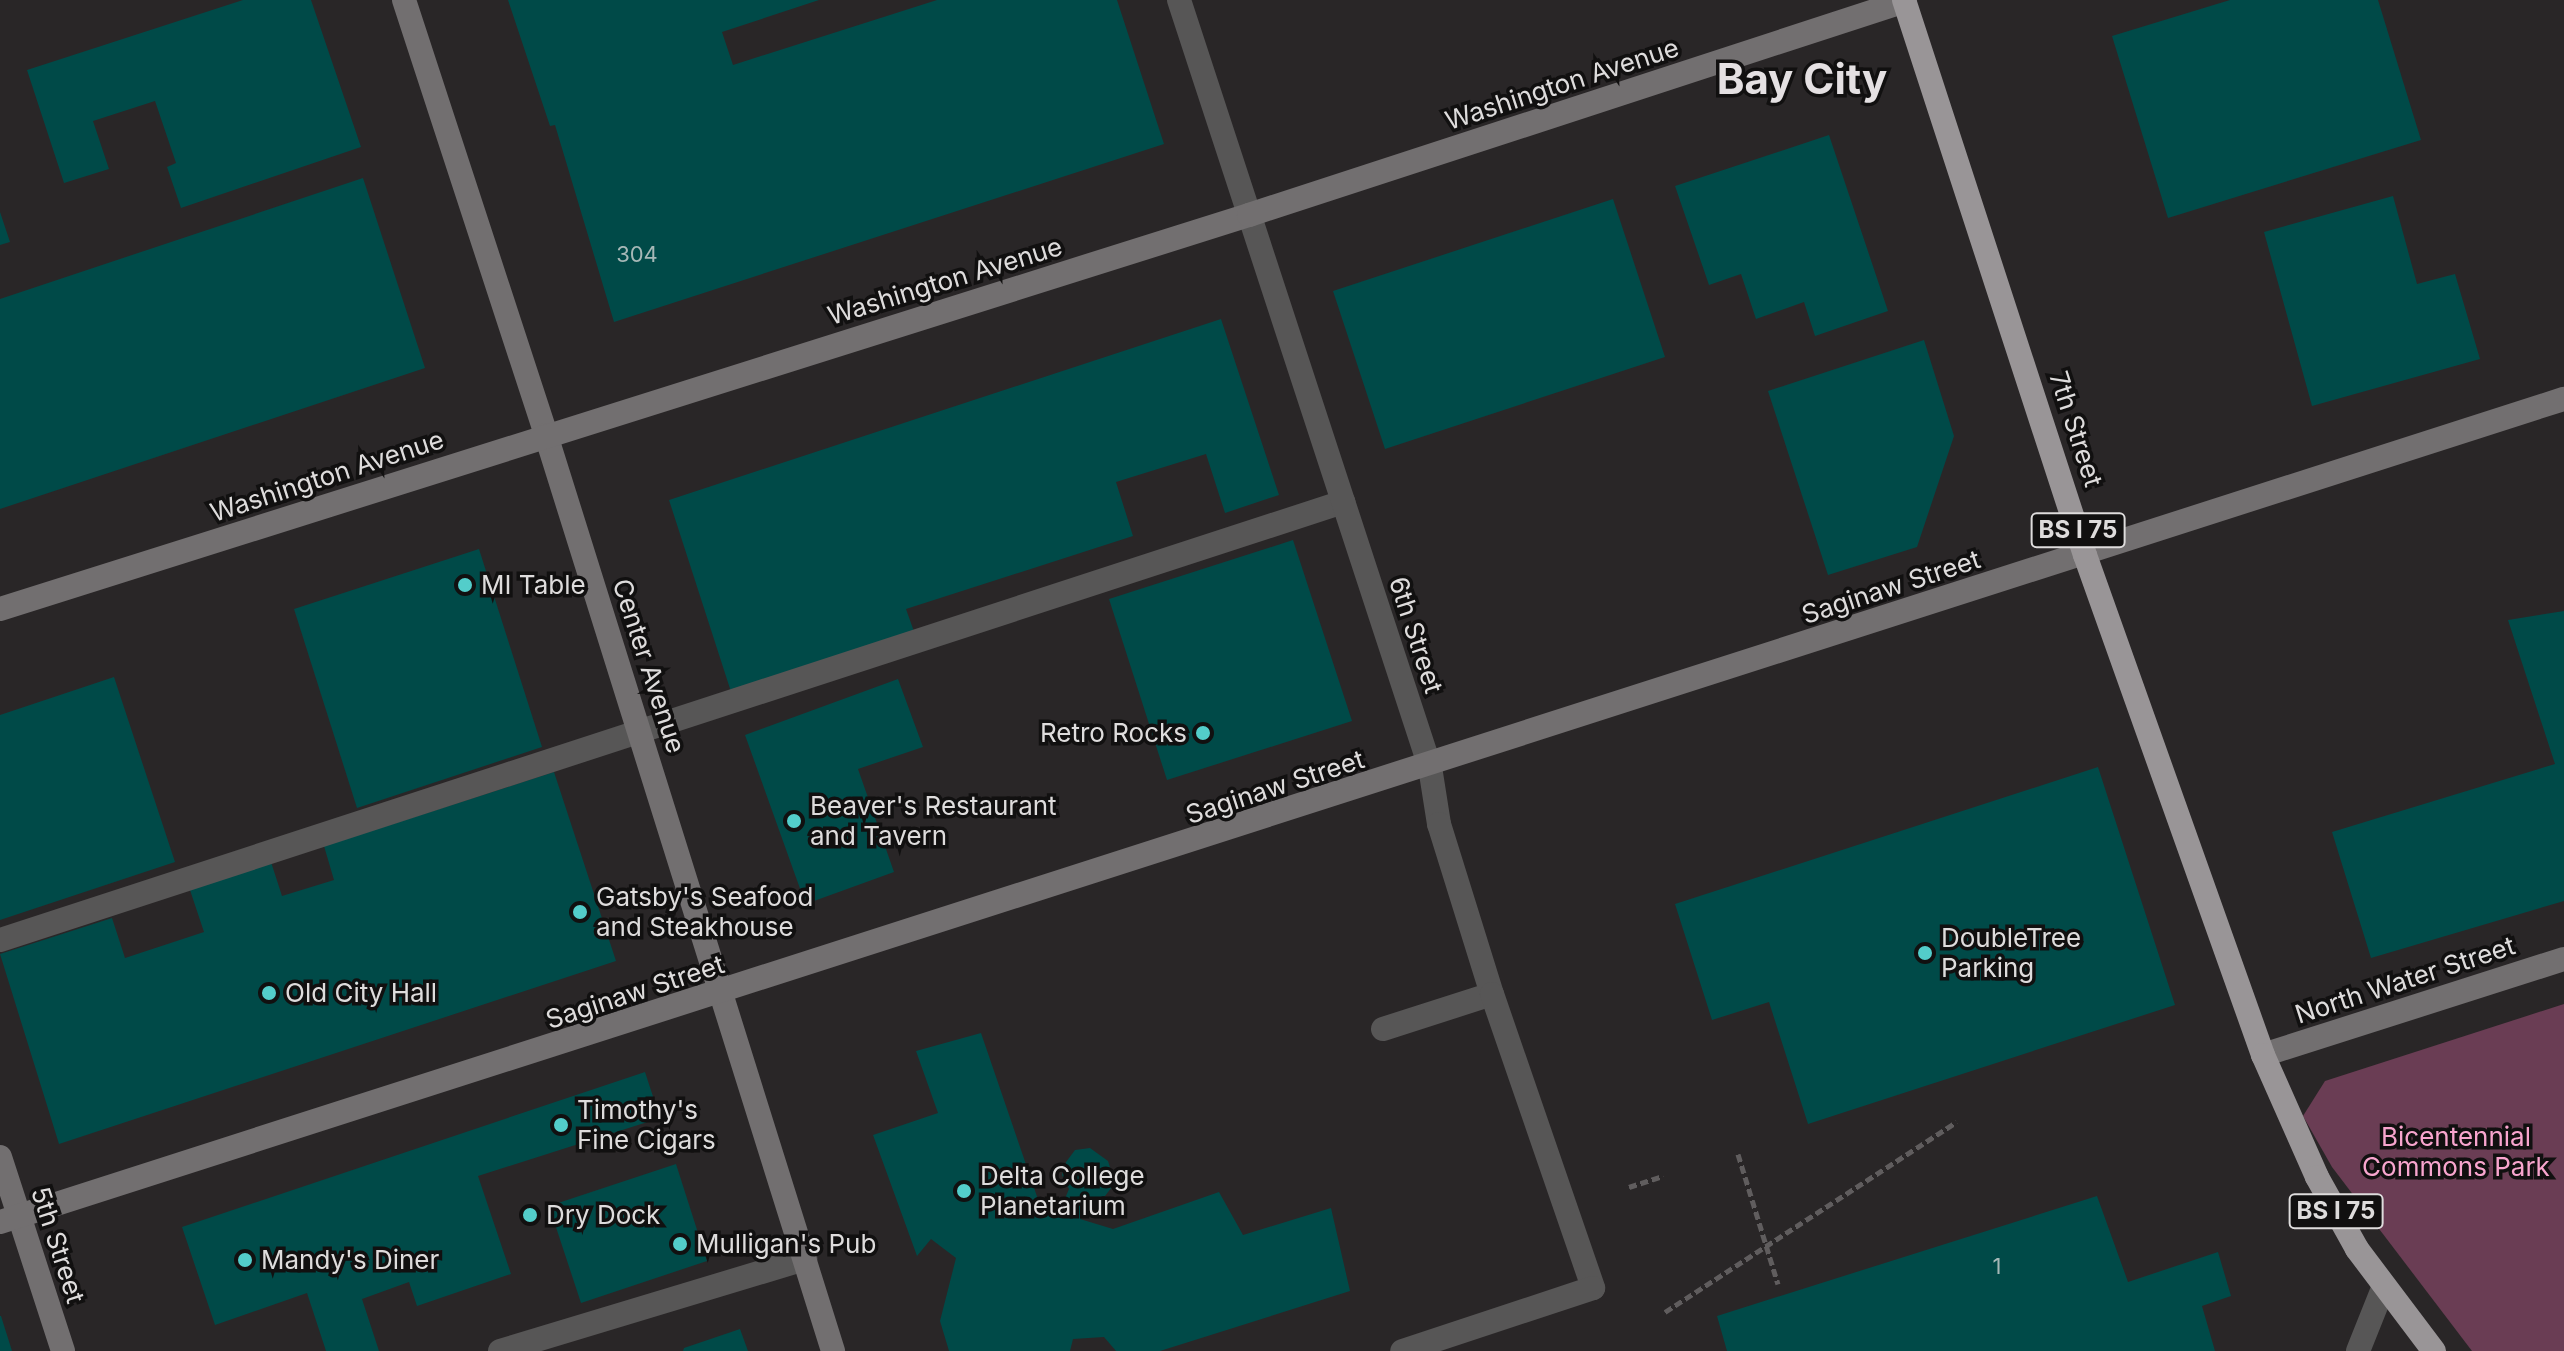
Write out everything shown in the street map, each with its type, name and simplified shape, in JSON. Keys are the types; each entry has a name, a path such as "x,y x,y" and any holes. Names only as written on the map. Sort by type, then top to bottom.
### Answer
{"highway":[{"name":"7th Street","path":"1904,0 2085,555 2263,1055"},
{"name":"BS I 75","path":"2263,1055 2317,1177 2384,1286 2434,1351"}],"street":[{"name":"Center Avenue","path":"404,0 641,734 833,1351"},
{"name":"6th Street","path":"1179,0 1430,767 1439,824 1492,994 1593,1288 1402,1351"},
{"name":"Washington Avenue","path":"0,609 1249,215 1904,0"},
{"name":"Saginaw Street","path":"9,1219 1430,767 2564,399"},
{"path":"0,940 641,734 1343,502"},
{"name":"North Water Street","path":"2263,1055 2564,959"},
{"path":"1383,1029 1492,994"},
{"name":"5th Street","path":"0,1157 9,1219 63,1351"},
{"path":"500,1351 805,1259"},
{"path":"2358,1351 2384,1286"}],"path":[{"path":"1665,1312 1956,1122"},
{"path":"1738,1154 1778,1284"},
{"path":"1629,1187 1663,1176"}],"green space":[{"name":"Bicentennial Commons Park","path":"2564,1004 2564,1351 2472,1351 2332,1167 2303,1116 2325,1081"}],"building":[{"path":"243,0 311,0 361,147 181,208 167,167 176,163 155,101 93,121 109,169 64,183 27,70"},
{"path":"508,0 819,0 722,32 733,65 937,0 1117,0 1164,144 614,322 555,125 550,126"},
{"path":"2230,0 2378,0 2421,140 2168,218 2112,36"},
{"path":"1829,135 1888,311 1815,336 1804,302 1756,319 1741,274 1709,285 1675,186"},
{"path":"363,178 425,368 0,509 0,299"},
{"path":"2393,196 2417,284 2455,274 2480,359 2312,406 2264,232"},
{"path":"1613,199 1665,357 1385,449 1333,291"},
{"path":"0,212 10,242 0,245"},
{"path":"1221,319 1279,495 1225,513 1206,454 1116,482 1133,536 906,609 917,640 734,701 669,500"},
{"path":"1924,340 1954,436 1917,547 1828,575 1768,391"},
{"path":"1293,540 1352,721 1167,780 1109,599"},
{"path":"479,549 542,747 357,808 294,609"},
{"path":"2564,611 2564,901 2371,958 2332,832 2555,764 2508,620"},
{"path":"114,677 175,862 0,920 0,715"},
{"path":"898,679 923,747 858,769 894,872 814,901 803,897 745,735"},
{"name":"DoubleTree Parking","path":"2098,767 2175,1005 1808,1124 1769,1002 1712,1020 1675,904"},
{"path":"554,772 616,961 59,1144 0,954 112,918 125,958 204,932 190,890 271,862 282,896 334,880 324,846"},
{"name":"Delta College Planetarium","path":"981,1033 1043,1214 1061,1208 1069,1189 1062,1175 1066,1162 1075,1150 1090,1148 1108,1161 1115,1183 1105,1196 1087,1203 1080,1219 1113,1229 1219,1192 1243,1235 1331,1208 1350,1291 1160,1351 1116,1351 1104,1337 1073,1339 1070,1351 949,1351 940,1321 956,1258 931,1239 917,1256 873,1135 938,1113 916,1051"},
{"path":"645,1072 660,1118 478,1176 511,1274 417,1306 409,1282 362,1299 379,1351 326,1351 307,1293 215,1325 182,1227"},
{"path":"676,1164 707,1261 581,1303 549,1206"},
{"path":"2097,1196 2128,1282 2218,1252 2231,1296 2202,1306 2215,1351 1727,1351 1717,1316"},
{"path":"1,1316 12,1351 0,1351"},
{"path":"740,1329 748,1351 683,1351 684,1348"}],"place":[{"name":"MI Table","path":"465,585"},
{"name":"Retro Rocks","path":"1203,733"},
{"name":"Beaver's Restaurant and Tavern","path":"794,821"},
{"name":"Gatsby's Seafood and Steakhouse","path":"580,912"},
{"name":"DoubleTree Parking","path":"1925,953"},
{"name":"Old City Hall","path":"269,993"},
{"name":"Timothy's Fine Cigars","path":"561,1125"},
{"name":"Delta College Planetarium","path":"964,1191"},
{"name":"Dry Dock","path":"530,1215"},
{"name":"Mulligan's Pub","path":"680,1244"},
{"name":"Mandy's Diner","path":"245,1260"}],"district":[{"name":"Bay City","path":"1802,79"}]}
